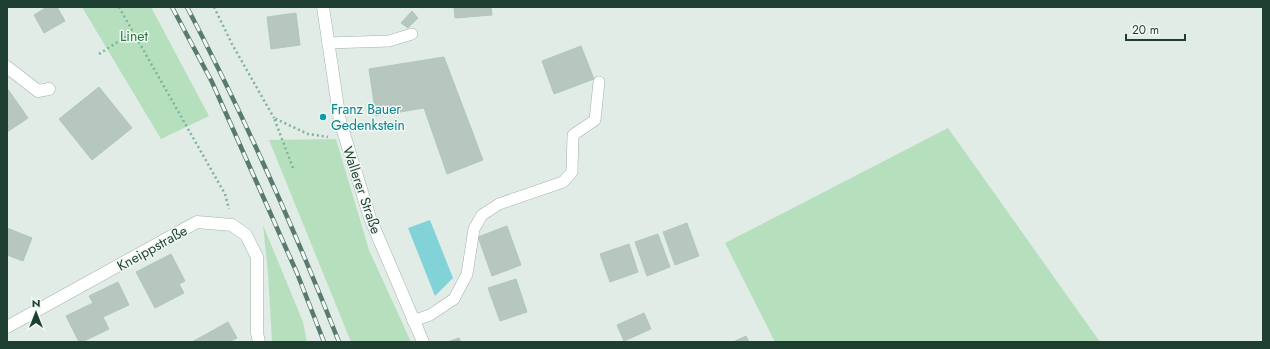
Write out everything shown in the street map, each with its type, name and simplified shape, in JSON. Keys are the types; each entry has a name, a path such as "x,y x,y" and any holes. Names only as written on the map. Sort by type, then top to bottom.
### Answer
{"street":[{"name":"Wallerer Straße","path":"323,7 340,122 345,139 370,218 423,342"},
{"path":"7,66 38,91 49,89"},
{"name":"Kneippstraße","path":"7,327 197,222 232,225"},
{"path":"232,225 246,235 257,257 257,333 259,342"}],"lane":[{"path":"328,43 389,41 412,34"},
{"path":"413,321 430,315 454,299 467,274 474,229 482,215 499,204 563,182 572,172 573,135 595,120 599,82"}],"path":[{"path":"119,7 225,194 232,225"},
{"path":"214,7 232,44 274,118 293,168"},
{"path":"100,54 133,32"},
{"path":"274,118 308,134 345,139"}],"green space":[{"name":"Linet","path":"82,7 151,7 209,116 161,139"},
{"path":"948,128 1100,342 775,342 725,243"},
{"path":"336,139 369,250 411,342 351,342 269,140"},
{"path":"263,225 303,322 307,342 272,342 268,273"}],"water":[{"path":"430,220 453,278 435,296 408,228"}],"building":[{"path":"47,7 57,7 65,21 44,33 34,15"},
{"path":"454,7 491,7 492,15 455,18"},
{"path":"412,11 418,18 408,28 401,23"},
{"path":"296,13 300,45 271,49 267,17"},
{"path":"581,46 594,79 554,94 542,61"},
{"path":"444,57 483,160 447,174 424,108 376,116 369,69"},
{"path":"99,87 132,128 92,160 59,119"},
{"path":"7,88 28,118 7,132"},
{"path":"687,223 699,256 675,265 663,232"},
{"path":"507,226 521,265 492,276 478,237"},
{"path":"7,228 32,238 23,261 7,255"},
{"path":"658,234 670,267 647,276 635,242"},
{"path":"629,244 638,272 610,282 600,254"},
{"path":"171,254 185,281 179,284 184,293 155,308 136,272"},
{"path":"516,279 527,312 500,321 488,288"},
{"path":"118,282 129,305 103,317 109,329 79,342 66,316 93,303 89,296"},
{"path":"644,313 651,329 624,341 617,325"},
{"path":"228,322 237,338 229,342 192,342"},
{"path":"746,336 749,342 733,342"},
{"path":"459,338 461,342 447,342"}],"railway":[{"path":"172,7 212,82 297,273 324,342"},
{"path":"187,7 268,173 339,342"}],"place":[{"name":"Franz Bauer Gedenkstein","path":"323,117"}]}
